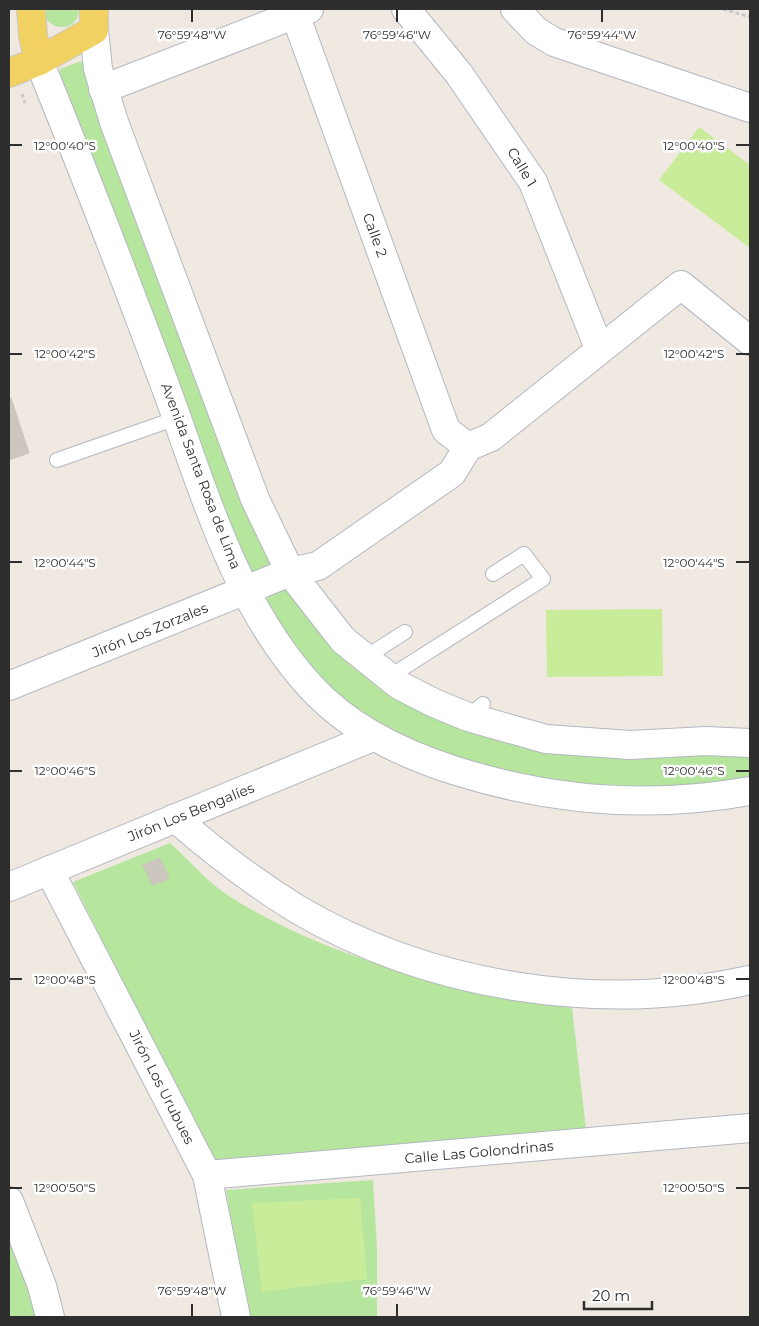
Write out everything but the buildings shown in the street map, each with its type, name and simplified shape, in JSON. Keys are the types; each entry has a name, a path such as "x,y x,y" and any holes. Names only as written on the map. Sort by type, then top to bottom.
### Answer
{"main road":[{"name":"Avenida Santa Rosa de Lima","path":"31,9 33,36 39,61"},
{"path":"9,73 39,61 94,19"}],"street":[{"name":"Calle 1","path":"406,9 459,74 533,182 599,348"},
{"path":"515,9 536,31 554,42 750,108"},
{"path":"103,89 302,11"},
{"name":"Calle 2","path":"302,11 446,430 468,447"},
{"path":"94,19 103,89 255,499 290,572 343,640 388,678 434,703 476,710 546,739 587,744 630,745 706,741 750,743"},
{"name":"Avenida Santa Rosa de Lima","path":"39,61 115,251 223,540 266,626 310,686 337,712 373,737 415,757 513,788 554,795 635,801 676,801 750,792"},
{"path":"468,447 491,436 681,284 748,335"},
{"name":"Jirón Los Zorzales","path":"9,686 290,572 318,566 452,473 468,447"},
{"name":"Jirón Los Bengalíes","path":"9,887 373,737"},
{"path":"175,818 221,857 255,882 298,909 344,933 407,959 472,978 540,990 608,994 670,992 750,980"},
{"name":"Jirón Los Urubues","path":"49,870 208,1175 236,1317"},
{"name":"Calle Las Golondrinas","path":"208,1175 750,1128"},
{"path":"9,1200 42,1286 50,1317"}],"lane":[{"path":"57,460 177,418"},
{"path":"388,678 543,579 524,554 494,574"},
{"path":"364,658 405,632"}],"path":[{"path":"723,9 750,17"}],"green space":[{"path":"43,9 79,9 78,17 74,22 62,27 55,26 49,22 45,17"},
{"path":"81,61 86,66 271,562 258,571 248,573 244,567 60,76 60,69"},
{"path":"699,127 750,165 750,248 659,180"},
{"path":"290,588 429,714 750,749 750,782 667,790 537,784 404,742 346,706 298,654 266,601 269,596"},
{"path":"662,609 663,676 547,677 546,610"},
{"path":"170,843 208,879 232,898 271,920 312,939 354,956 440,981 572,1008 587,1138 217,1169 73,882"},
{"path":"373,1180 377,1248 377,1317 247,1317 226,1190"},
{"path":"360,1198 367,1279 262,1292 252,1203"},
{"path":"9,1218 40,1317 10,1317"}]}
